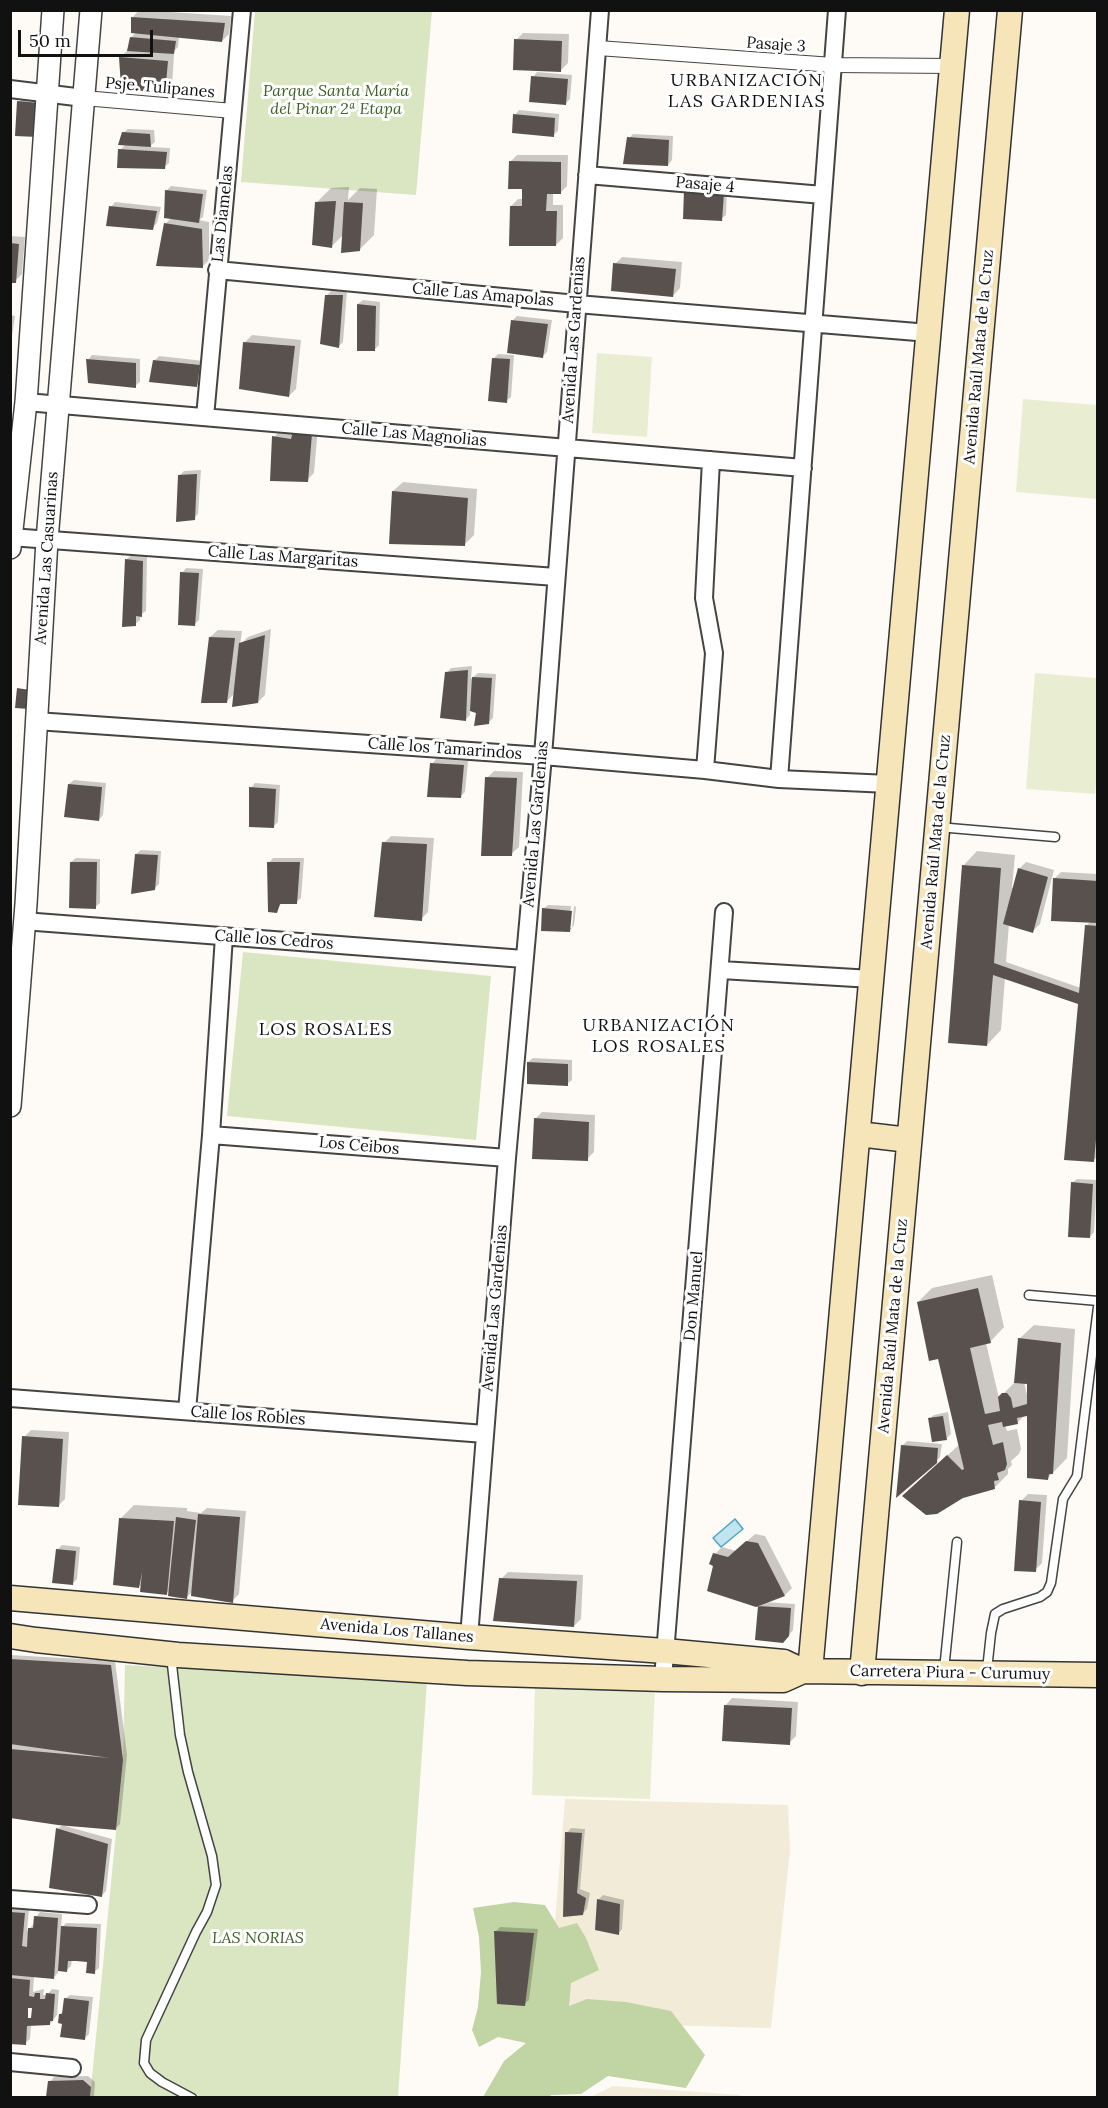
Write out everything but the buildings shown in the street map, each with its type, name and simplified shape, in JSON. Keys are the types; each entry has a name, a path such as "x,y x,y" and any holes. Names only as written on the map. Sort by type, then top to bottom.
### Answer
{"main road":[{"path":"10,1636 171,1654 455,1672 663,1679 795,1671 858,1134 957,10"},
{"name":"Avenida Raúl Mata de la Cruz","path":"862,1673 1010,10"},
{"path":"858,1134 909,1140"},
{"name":"Avenida Los Tallanes","path":"10,1598 469,1638 665,1651 795,1671"},
{"name":"Carretera Piura - Curumuy","path":"795,1671 1097,1675"}],"street":[{"name":"Avenida Las Casuarinas","path":"11,541 26,402 53,10"},
{"name":"Avenida Las Casuarinas","path":"10,1106 47,540 91,10"},
{"name":"Las Diamelas","path":"205,417 242,10"},
{"name":"Avenida Las Gardenias","path":"469,1638 507,1158 543,756 600,10"},
{"path":"779,778 837,10"},
{"name":"Pasaje 3","path":"598,48 833,66 952,66"},
{"path":"10,89 84,98"},
{"name":"Psje. Tulipanes","path":"84,98 233,111"},
{"name":"Pasaje 4","path":"586,175 823,195"},
{"name":"Calle Las Amapolas","path":"217,270 576,304 929,333"},
{"name":"Calle Las Magnolias","path":"26,402 802,468"},
{"path":"705,770 714,653 704,598 711,460"},
{"name":"Calle Las Margaritas","path":"11,541 47,540 556,577"},
{"name":"Calle los Tamarindos","path":"36,721 543,756 779,778 889,784"},
{"name":"Don Manuel","path":"663,1679 724,912"},
{"name":"Calle los Cedros","path":"23,921 524,959"},
{"path":"187,1411 211,1135 224,936"},
{"path":"721,970 872,979"},
{"name":"Los Ceibos","path":"211,1135 507,1158"},
{"name":"Calle los Robles","path":"10,1398 485,1434"},
{"path":"1097,1675 1098,1670"},
{"path":"10,1899 88,1905"},
{"path":"10,2061 72,2067"}],"lane":[{"path":"937,827 1054,837"},
{"path":"1029,1295 1098,1301"},
{"path":"986,1674 995,1614 1040,1597 1047,1592 1051,1583 1063,1499 1077,1476 1098,1307"},
{"path":"943,1673 957,1542"},
{"path":"171,1654 180,1735 212,1856 216,1885 207,1911 146,2040 144,2063 150,2073 162,2082 192,2097"}],"shaded area":[{"path":"565,1799 788,1805 790,1851 771,2028 547,2022"},
{"path":"613,2086 741,2095 741,2097 591,2097"}],"green space":[{"name":"Parque Santa María del Pinar 2ª Etapa","path":"255,11 432,11 416,195 241,182"},
{"path":"597,353 652,357 647,437 592,433"},
{"path":"1023,399 1097,405 1097,499 1016,492"},
{"path":"1035,673 1097,678 1098,764 1095,794 1026,789"},
{"path":"243,952 491,976 476,1140 227,1116"},
{"name":"LAS NORIAS","path":"125,1665 427,1681 398,2097 90,2098 123,1760"},
{"path":"535,1685 655,1689 650,1799 532,1795"},
{"path":"514,1902 545,1905 559,1928 577,1923 586,1938 599,1970 571,1983 569,2006 587,1999 626,2002 671,2011 705,2055 686,2088 608,2076 581,2094 551,2095 550,2098 483,2097 504,2061 526,2043 498,2037 479,2047 472,2030 478,2007 481,1972 479,1937 473,1908"}],"water":[{"path":"735,1519 743,1529 721,1547 713,1538"}],"district":[{"name":"URBANIZACIÓN LAS GARDENIAS","path":"747,91"},
{"name":"LOS ROSALES","path":"326,1030"},
{"name":"URBANIZACIÓN LOS ROSALES","path":"659,1036"}]}
